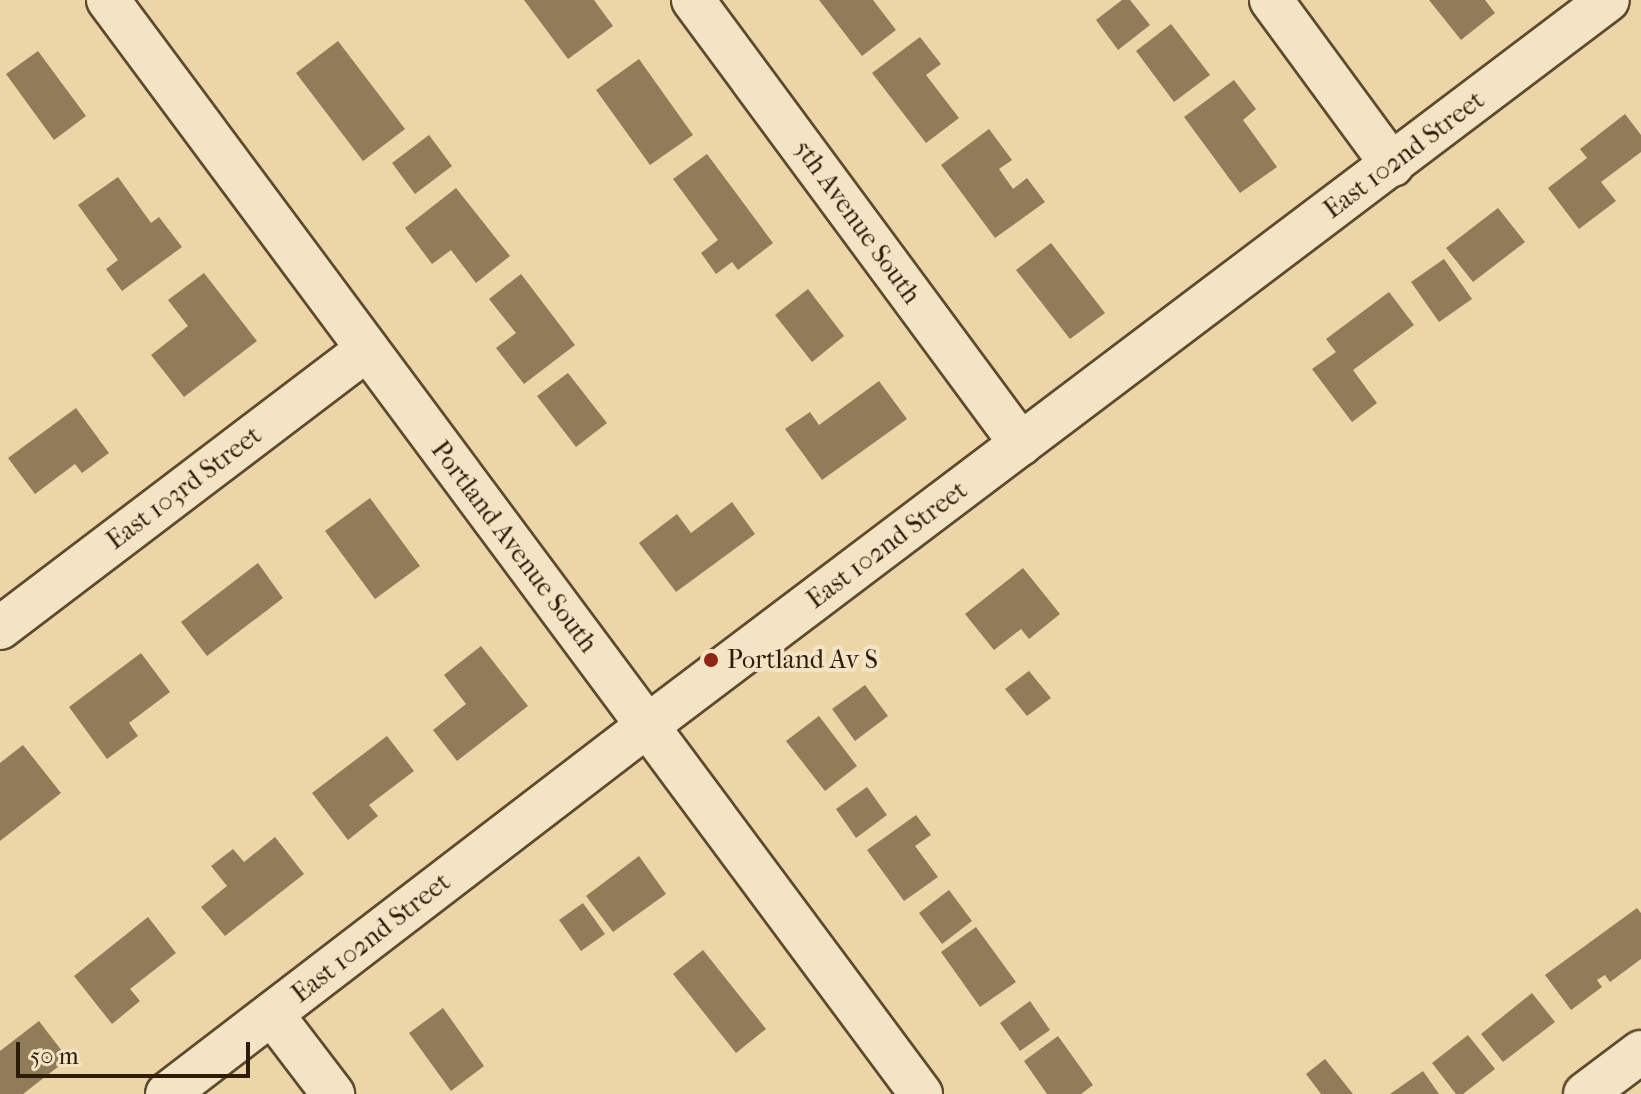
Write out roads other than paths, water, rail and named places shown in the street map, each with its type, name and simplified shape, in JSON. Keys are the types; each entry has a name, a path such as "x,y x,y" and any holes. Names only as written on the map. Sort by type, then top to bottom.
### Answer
{"street":[{"name":"Portland Avenue South","path":"108,0 921,1094"},
{"name":"5th Avenue South","path":"693,0 1021,444"},
{"path":"1271,0 1392,165"},
{"name":"East 102nd Street","path":"167,1094 647,726 1608,0"},
{"name":"East 103rd Street","path":"0,628 367,349"},
{"path":"272,1014 333,1094"},
{"path":"1585,1094 1641,1052"}],"place":[{"name":"Portland Av S","path":"711,660"}]}
